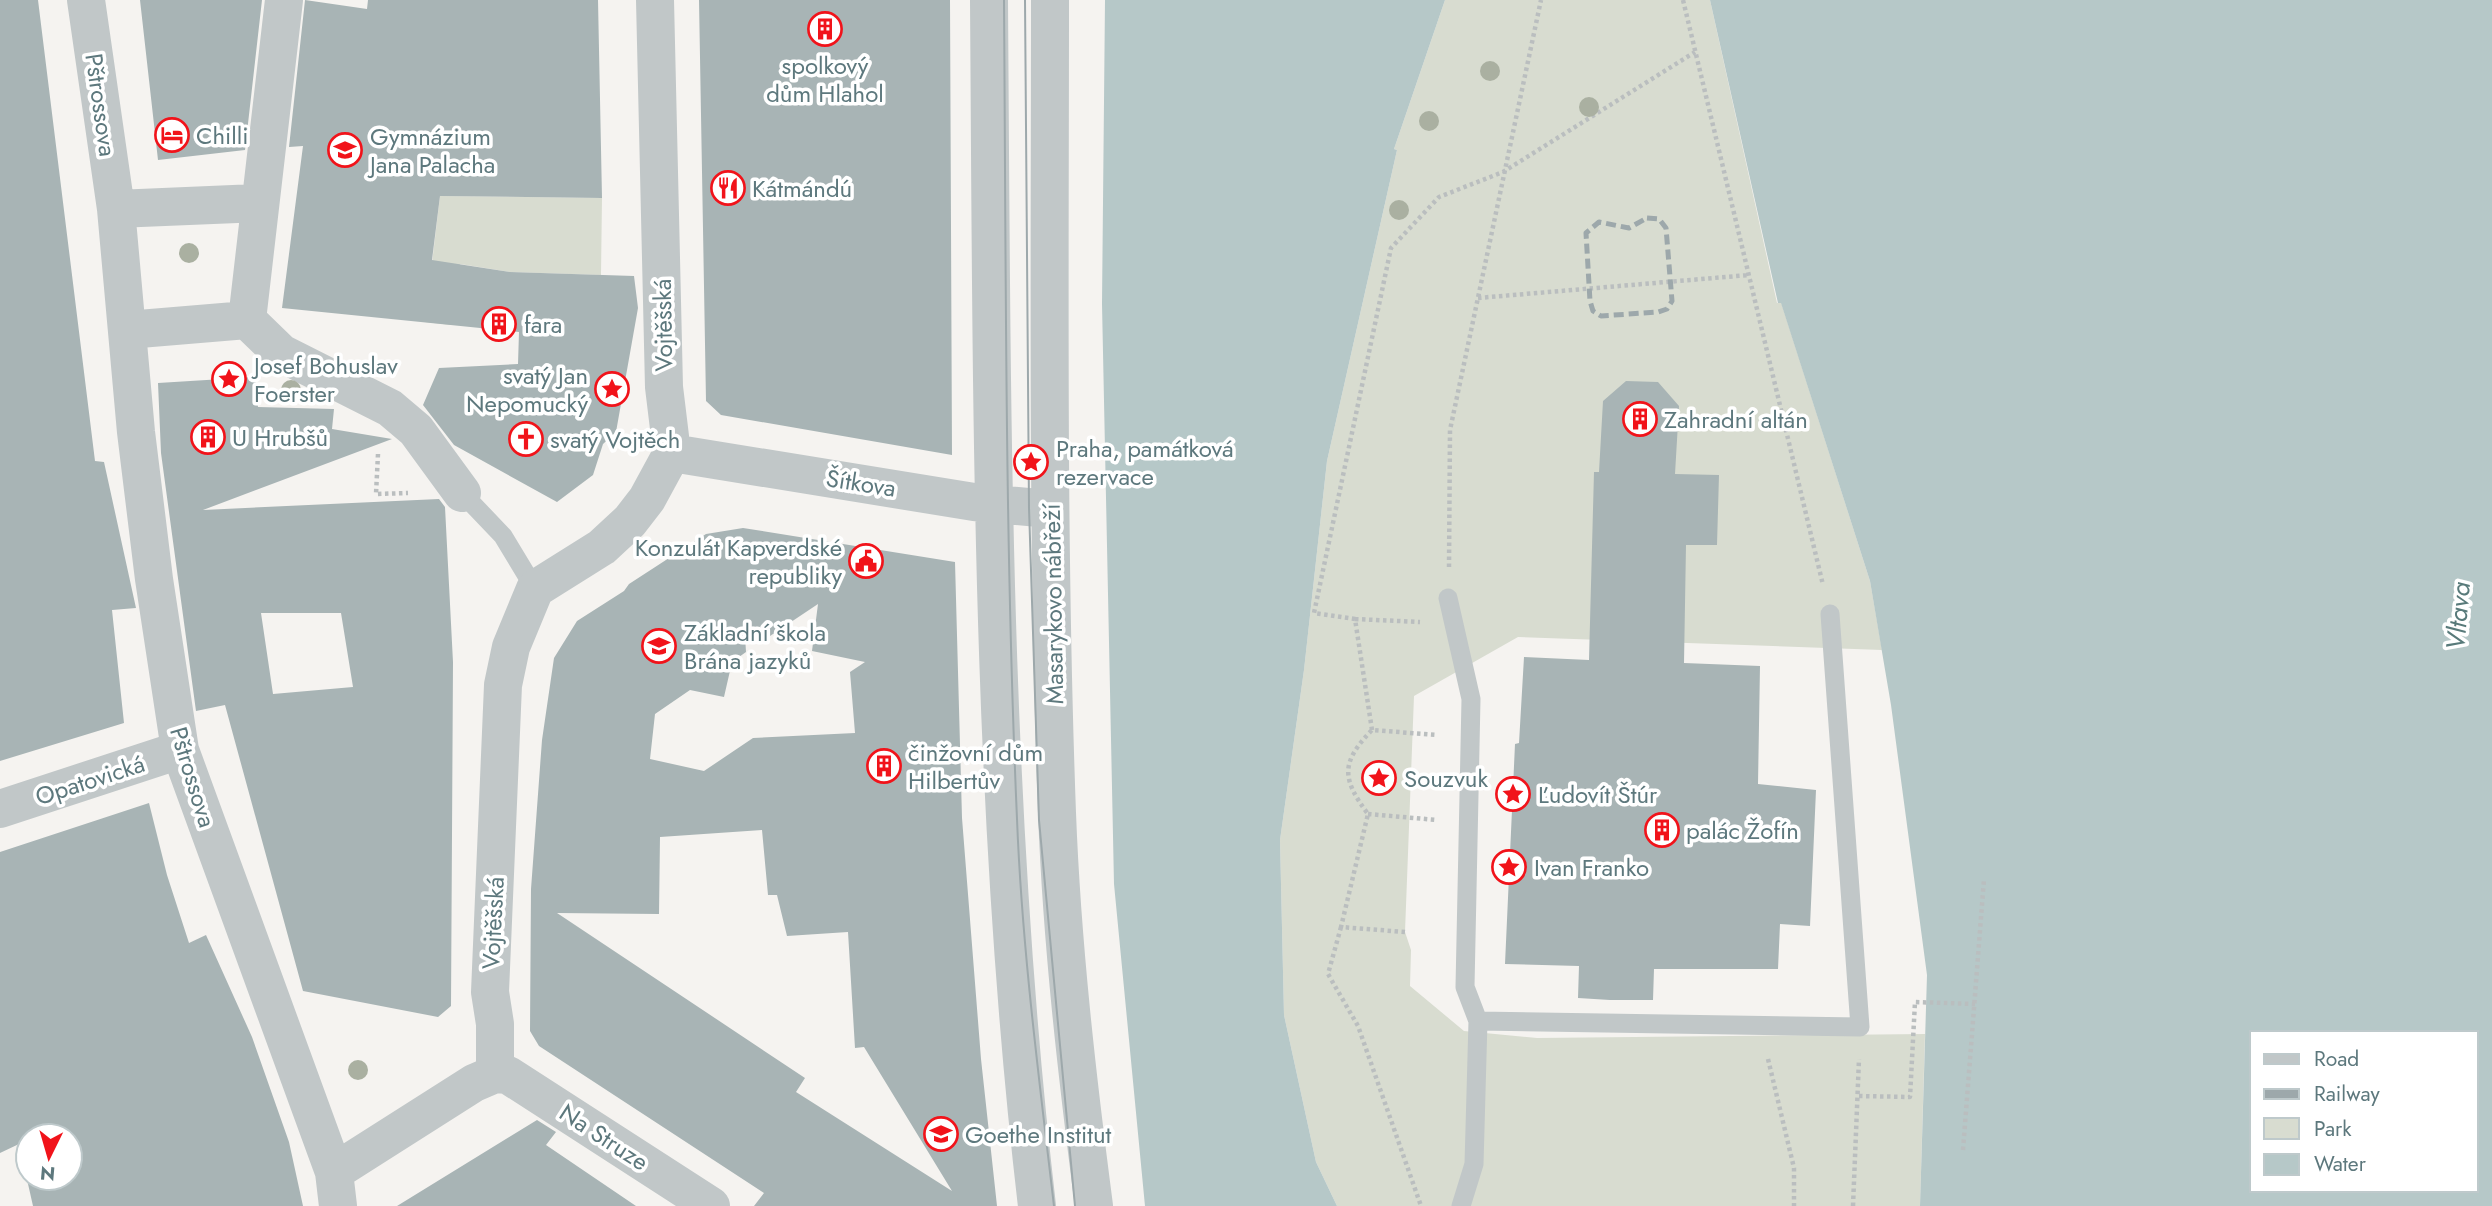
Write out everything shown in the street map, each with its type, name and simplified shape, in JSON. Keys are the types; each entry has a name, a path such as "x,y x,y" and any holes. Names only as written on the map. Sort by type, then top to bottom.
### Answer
{"street":[{"name":"Pštrossova","path":"86,0 116,209 154,579 180,750 336,1189"},
{"path":"247,320 284,0"},
{"name":"Vojtěšská","path":"654,0 664,387 672,453"},
{"path":"989,0 992,504 1005,823 1022,1074 1037,1206"},
{"name":"Masarykovo nábřeží","path":"1050,0 1050,509 1057,816 1076,1066 1094,1206"},
{"path":"116,209 259,203"},
{"path":"127,330 247,320 281,354 390,408 416,430 462,493"},
{"path":"535,589 603,547 630,521 647,499 672,453"},
{"name":"Šítkova","path":"672,453 992,504 1050,509"},
{"name":"Vojtěšská","path":"495,1074 495,1024 490,992 503,685 511,647 535,589"},
{"name":"Opatovická","path":"0,808 180,750"},
{"path":"336,1189 474,1083 495,1074"},
{"name":"Na Struze","path":"495,1074 508,1075 524,1084 711,1206"}],"lane":[{"path":"462,493 503,536 535,589"},
{"path":"1448,598 1471,699 1465,987 1478,1021 1474,1164 1461,1206"},
{"path":"1478,1021 1860,1027 1830,614"}],"path":[{"path":"1448,598 1450,430 1541,0"},
{"path":"1683,0 1830,614"},
{"path":"1454,624 1355,619 1314,613 1391,248 1438,197 1503,172 1695,52"},
{"path":"1477,298 1749,275"},
{"path":"1355,619 1372,730"},
{"path":"1372,730 1470,737"},
{"path":"1372,730 1357,746 1348,769 1349,788 1368,814 1468,822"},
{"path":"1368,814 1328,974 1358,1026 1421,1206"},
{"path":"1964,1150 1984,879"},
{"path":"1341,927 1405,932"},
{"path":"1858,1096 1910,1097 1915,1002 1975,1004"},
{"path":"1760,1026 1794,1168 1794,1206"},
{"path":"1853,1206 1860,1027"}],"green space":[{"path":"1445,0 1710,0 1777,303 1781,302 1870,581 1882,650 1518,637 1414,696 1405,932 1411,950 1410,986 1464,1031 1537,1038 1925,1034 1920,1206 1337,1206 1316,1162 1284,1015 1280,840 1304,670 1327,461 1397,150 1394,149"},
{"path":"440,196 602,198 601,275 510,272 460,264 451,325 425,322"}],"water":[{"path":"1105,0 1445,0 1394,149 1397,150 1327,461 1304,670 1280,840 1284,1015 1316,1162 1337,1206 1145,1206 1114,884 1102,304"},
{"name":"Vltava","path":"1710,0 2492,0 2492,1206 1920,1206 1927,975 1891,705 1870,581 1781,303 1778,303"}],"building":[{"path":"0,0 38,0 95,461 104,462 136,608 112,610 124,723 0,761"},
{"path":"140,0 262,0 245,150 158,160"},
{"path":"305,0 367,9 368,0 598,0 602,198 440,196 432,260 510,272 634,276 638,308 616,432 603,444 593,475 557,502 454,445 423,405 439,368 518,364 519,332 282,308 303,146 289,147"},
{"path":"699,0 950,0 952,455 721,415 706,401"},
{"path":"255,377 258,407 334,409 332,429 392,439 203,510 439,499 445,507 453,662 451,1006 438,1017 303,991 225,705 196,711 161,453 158,383","holes":["261,613 341,613 353,687 273,694"]},
{"name":"palác Žofín","path":"1626,381 1658,382 1679,406 1675,474 1719,475 1717,545 1686,545 1684,663 1760,666 1758,784 1816,790 1810,926 1780,924 1778,969 1654,969 1653,1000 1578,998 1579,966 1505,964 1515,744 1519,743 1524,657 1589,660 1594,472 1599,472 1603,401"},
{"path":"743,528 955,562 962,818 981,1059 997,1206 754,1206 764,1193 539,1046 530,1031 531,889 542,740 554,658 577,621 706,534","holes":["818,604 812,651 865,662 850,672 855,733 753,738 704,771 650,759 655,714 690,690 724,697 732,662 746,652 745,636 764,640","762,830 768,895 777,895 787,936 848,932 855,1048 864,1047 952,1191 796,1092 805,1078 557,913 659,914 660,837"]},
{"path":"149,803 167,875 189,943 206,935 252,1037 289,1142 303,1206 33,1206 30,1192 84,1192 84,1122 14,1122 14,1146 0,1153 0,852"},
{"path":"537,1120 556,1132 546,1145 636,1206 397,1206"}],"tram line":[{"path":"1004,0 1008,512 1017,819 1027,964 1054,1206"},
{"path":"1025,0 1029,508 1039,820 1075,1206"}],"railway":[{"path":"1647,218 1659,219 1666,228 1672,301 1667,309 1658,312 1601,316 1593,311 1590,301 1586,233 1599,222 1629,228 1647,218"}],"place":[{"name":"spolkový dům Hlahol","path":"825,29"},
{"name":"Chilli","path":"172,135"},
{"name":"Gymnázium Jana Palacha","path":"345,150"},
{"name":"Kátmándú","path":"728,188"},
{"name":"fara","path":"499,324"},
{"name":"Josef Bohuslav Foerster","path":"229,379"},
{"name":"svatý Jan Nepomucký","path":"612,389"},
{"name":"Zahradní altán","path":"1640,419"},
{"name":"U Hrubšů","path":"208,437"},
{"name":"svatý Vojtěch","path":"526,439"},
{"name":"Praha, památková rezervace","path":"1031,462"},
{"name":"Konzulát Kapverdské republiky","path":"866,561"},
{"name":"Základní škola Brána jazyků","path":"659,646"},
{"name":"činžovní dům Hilbertův","path":"884,766"},
{"name":"Souzvuk","path":"1379,778"},
{"name":"Ľudovít Štúr","path":"1513,794"},
{"name":"palác Žofín","path":"1662,830"},
{"name":"Ivan Franko","path":"1509,867"},
{"name":"Goethe Institut","path":"941,1134"}]}
